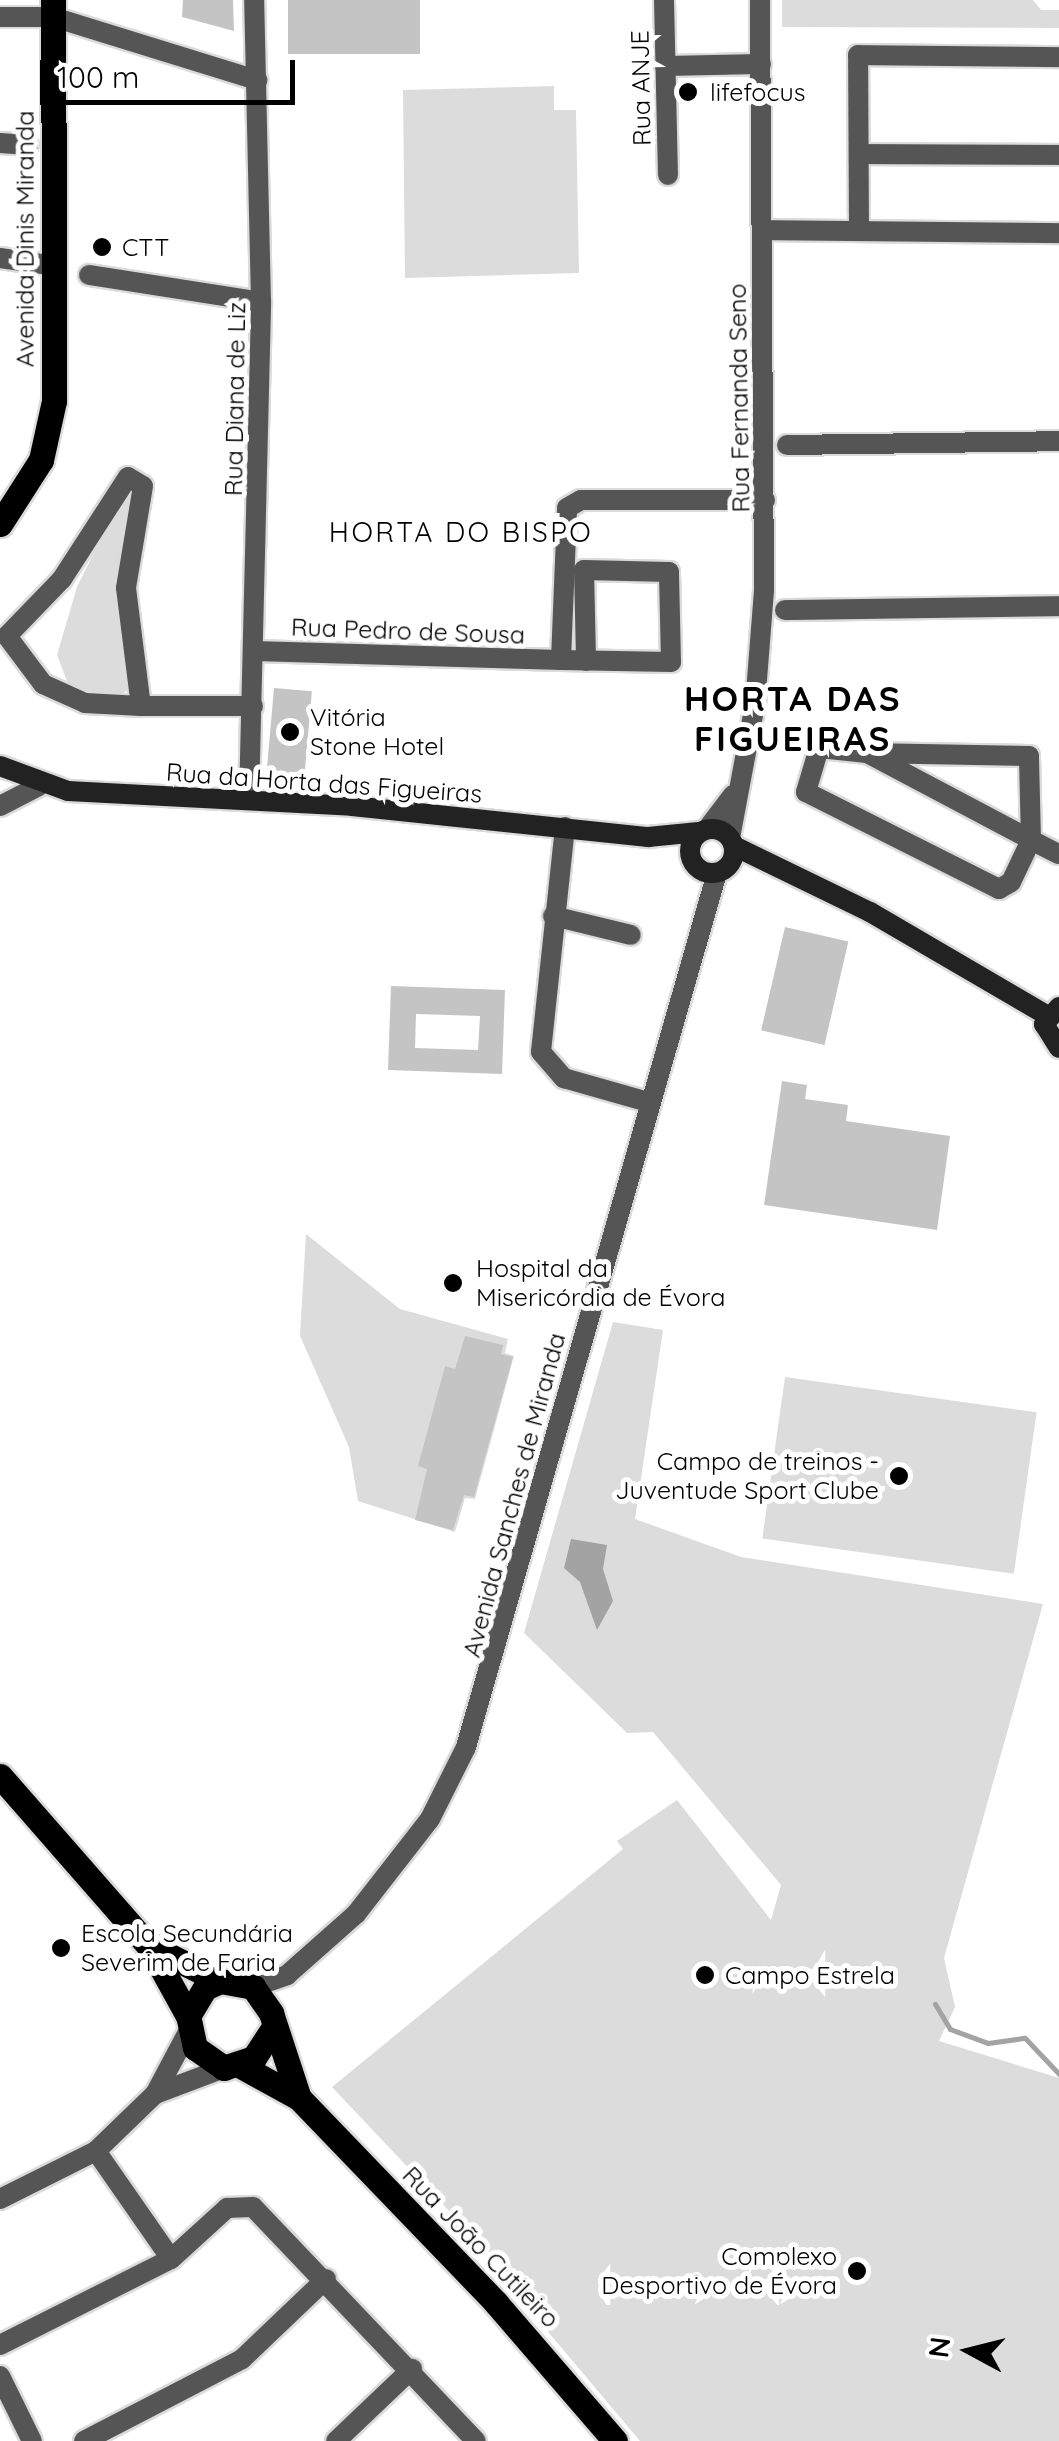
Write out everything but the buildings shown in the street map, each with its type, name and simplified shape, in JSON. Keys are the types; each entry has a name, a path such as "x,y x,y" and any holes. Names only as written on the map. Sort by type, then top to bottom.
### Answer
{"main road":[{"name":"Avenida Dinis Miranda","path":"0,524 30,481 48,434 56,266 53,9"},
{"name":"Rua João Cutileiro","path":"0,1776 148,1944 188,2024 232,2066 299,2098 496,2303 615,2441"},
{"name":"Rua João Cutileiro","path":"148,1944 220,1981 252,1987 272,2022 299,2098"},
{"path":"188,2024 205,1988 220,1981"},
{"path":"232,2066 266,2046 272,2022"}],"street":[{"name":"Rua Diana de Liz","path":"249,798 261,302 254,0"},
{"name":"Rua ANJE","path":"664,0 668,175"},
{"name":"Rua Fernanda Seno","path":"732,842 734,793 760,662 765,500 760,0"},
{"path":"0,17 53,9 257,80"},
{"path":"859,230 858,55 1059,57"},
{"path":"666,66 761,64"},
{"path":"0,143 28,145"},
{"path":"858,154 1059,155"},
{"path":"762,230 1059,233"},
{"path":"0,258 56,266"},
{"path":"89,275 261,302"},
{"path":"788,445 1059,441"},
{"path":"141,706 126,588 142,486 128,476 62,579 7,636 43,684 66,696 141,706 253,706"},
{"path":"561,660 567,508 581,500 765,500"},
{"name":"Rua Pedro de Sousa","path":"254,651 586,661 670,662 669,572 584,570 586,661"},
{"path":"786,610 1059,606"},
{"path":"819,748 1029,756 1031,840 1010,882 999,888 806,792 807,768 819,748"},
{"path":"867,752 1059,854"},
{"name":"Rua da Horta das Figueiras","path":"0,766 39,786 249,798 648,837 703,830 732,842 770,870 870,912 1053,1011 1045,1032 1059,1048"},
{"path":"0,806 39,786"},
{"name":"Rua Fernanda Seno","path":"703,830 734,793"},
{"path":"565,826 554,916 546,1063 564,1078 648,1102"},
{"path":"703,830 708,867"},
{"name":"Rua da Horta das Figueiras","path":"648,837 708,867 770,870"},
{"path":"708,867 732,842"},
{"name":"Avenida Sanches de Miranda","path":"252,1987 287,1974 367,1900 430,1819 466,1747 700,914 708,867"},
{"path":"554,916 631,934"},
{"name":"Avenida Sanches de Miranda","path":"272,2022 287,1974"},
{"path":"0,2199 96,2151 155,2094 188,2024"},
{"path":"155,2094 232,2066"},
{"path":"96,2151 171,2259"},
{"path":"0,2346 171,2259 227,2208 245,2206 262,2210 476,2441"},
{"path":"86,2440 242,2359 326,2279"},
{"path":"336,2441 412,2369"},
{"path":"0,2376 32,2441"}],"shaded area":[{"path":"782,0 1033,0 1041,10 1059,10 1059,28 782,27"},
{"path":"554,86 554,110 576,110 579,273 405,278 403,90"},
{"path":"128,484 135,497 119,572 134,684 117,699 90,697 67,681 57,655 77,587"},
{"path":"306,1234 400,1309 508,1339 505,1353 514,1356 475,1499 465,1498 455,1532 358,1501 349,1447 300,1336"},
{"path":"613,1322 663,1330 635,1519 741,1557 1043,1604 944,1958 955,2007 939,2041 1059,2078 1059,2441 640,2441 544,2327 552,2320 332,2087 623,1849 617,1841 677,1800 771,1920 781,1885 653,1732 627,1733 524,1633"},
{"name":"Campo de treinos - Juventude Sport Clube","path":"785,1377 1037,1412 1014,1574 762,1538"},
{"path":"571,1539 607,1545 603,1569 613,1601 597,1630 580,1582 564,1568"}],"waterway":[{"path":"935,2004 950,2029 988,2043 1025,2038 1059,2074"}],"place":[{"name":"lifefocus","path":"688,92"},
{"name":"CTT","path":"102,247"},
{"name":"Vitória Stone Hotel","path":"290,732"},
{"name":"Hospital da Misericórdia de Évora","path":"453,1283"},
{"name":"Campo de treinos - Juventude Sport Clube","path":"899,1476"},
{"name":"Escola Secundária Severim de Faria","path":"61,1948"},
{"name":"Campo Estrela","path":"705,1975"},
{"name":"Complexo Desportivo de Évora","path":"857,2271"}],"district":[{"name":"HORTA DO BISPO","path":"461,532"},
{"name":"HORTA DAS FIGUEIRAS","path":"793,718"}]}
